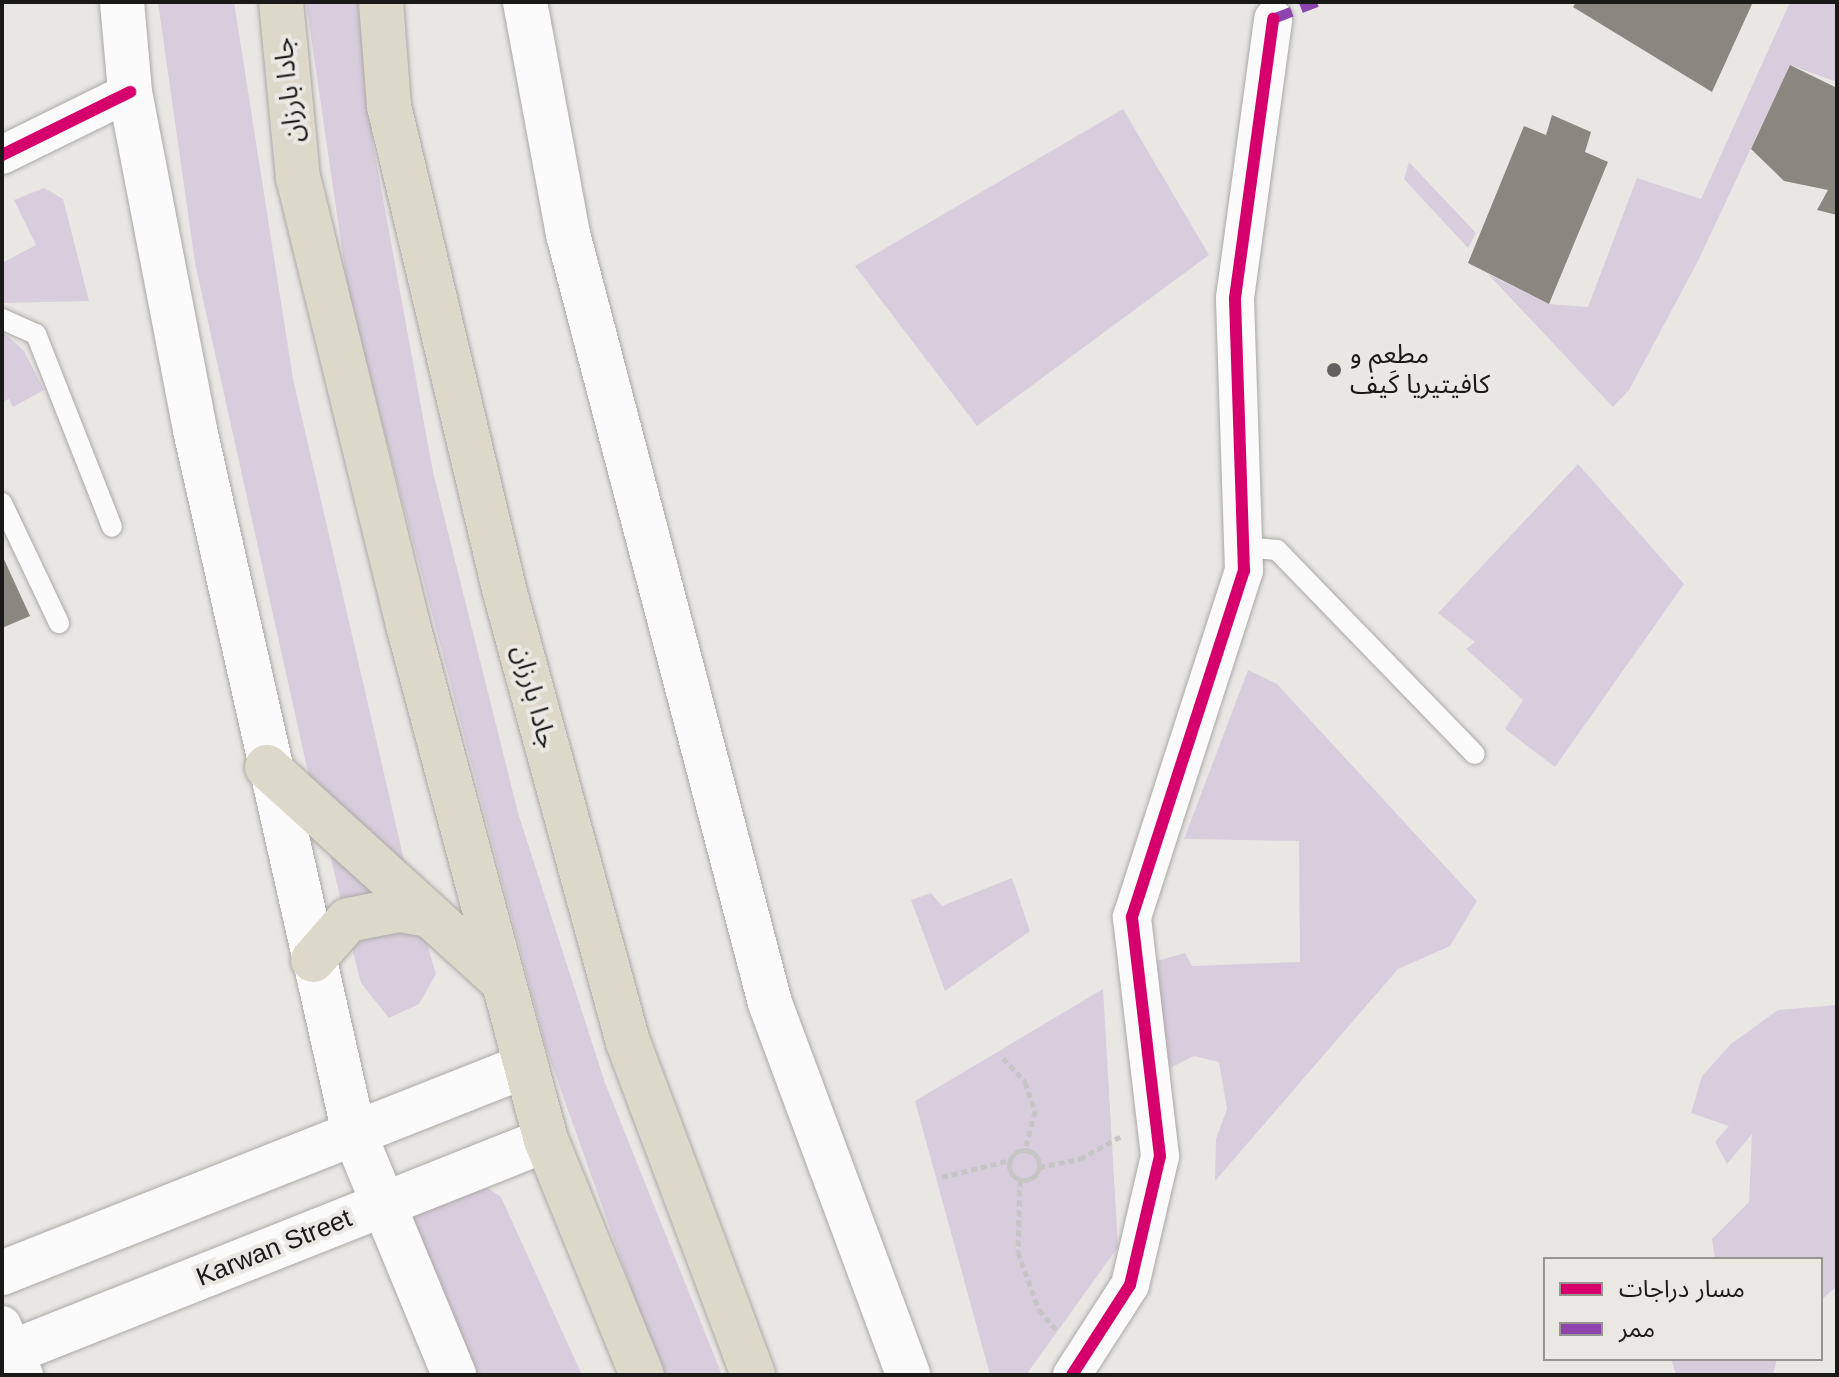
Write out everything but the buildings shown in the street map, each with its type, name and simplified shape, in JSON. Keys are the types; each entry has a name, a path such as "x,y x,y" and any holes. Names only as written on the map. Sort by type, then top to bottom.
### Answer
{"highway":[{"name":"جادا بارزان","path":"281,2 298,177 502,981 546,1140 642,1375"},
{"name":"جادا بارزان","path":"381,2 389,106 504,589 628,1042 753,1375"},
{"path":"267,767 502,981"},
{"path":"313,960 348,920 400,910 428,915"}],"main road":[{"path":"122,2 130,92 267,767 354,1133 454,1375"},
{"path":"525,2 568,234 770,1003 908,1375"},
{"path":"2,1273 525,1066"},
{"name":"Karwan Street","path":"10,1352 546,1140"}],"street":[{"path":"1078,1366 1130,1285 1160,1156 1132,917 1244,571 1235,298 1273,19"},
{"path":"2,155 130,92"}],"lane":[{"path":"2,319 36,334 112,527"},
{"path":"2,503 59,623"},
{"path":"1243,547 1277,550 1475,754"}],"path":[{"path":"942,1177 1010,1160 1025,1150 1035,1111 1025,1082 1003,1058"},
{"path":"1020,1180 1039,1167 1080,1159 1155,1117"},
{"path":"1025,1150 1039,1167"},
{"path":"1010,1160 1020,1180 1015,1229 1025,1275 1039,1310 1078,1366"}],"shaded area":[{"path":"158,2 234,2 293,379 412,895 322,810 307,768 195,263"},
{"path":"306,2 358,2 373,144 433,472 518,813 605,1083 722,1375 662,1375 546,1048 349,297"},
{"path":"1790,2 1837,2 1837,82 1790,65 1698,261 1629,390 1613,407 1488,274 1549,304 1588,307 1637,178 1701,199"},
{"path":"1123,109 1209,255 977,426 855,266"},
{"path":"1409,162 1476,233 1468,248 1404,179"},
{"path":"44,188 63,199 89,301 2,303 2,263 36,245 14,200"},
{"path":"2,331 24,351 44,390 13,407 9,399 2,402"},
{"path":"1578,464 1684,584 1555,767 1505,729 1523,700 1466,649 1475,642 1438,613"},
{"path":"1248,670 1277,684 1477,901 1450,946 1398,969 1215,1181 1216,1139 1227,1109 1219,1062 1194,1056 1170,1068 1152,962 1185,953 1192,966 1300,962 1299,841 1184,839"},
{"path":"323,825 413,908 345,918"},
{"path":"1012,878 1030,931 945,991 911,900 931,893 942,906"},
{"path":"419,917 436,974 419,1004 389,1018 361,983 347,928"},
{"path":"1103,989 1118,1247 1026,1375 990,1375 915,1101"},
{"path":"1837,1005 1837,1286 1823,1298 1823,1257 1715,1257 1712,1239 1749,1202 1752,1134 1727,1164 1715,1142 1729,1126 1691,1113 1702,1076 1731,1044 1778,1010"},
{"path":"485,1186 501,1197 582,1375 464,1375 405,1208"},
{"path":"1672,1361 1776,1361 1773,1375 1676,1375"}],"marked path":[{"path":"1273,19 1317,2"}],"cycle path":[{"path":"1072,1375 1130,1285 1160,1156 1132,917 1244,571 1235,298 1273,19"},
{"path":"2,155 130,92"}],"place":[{"name":"مطعم و كافيتيريا كَيف","path":"1334,370"}]}
